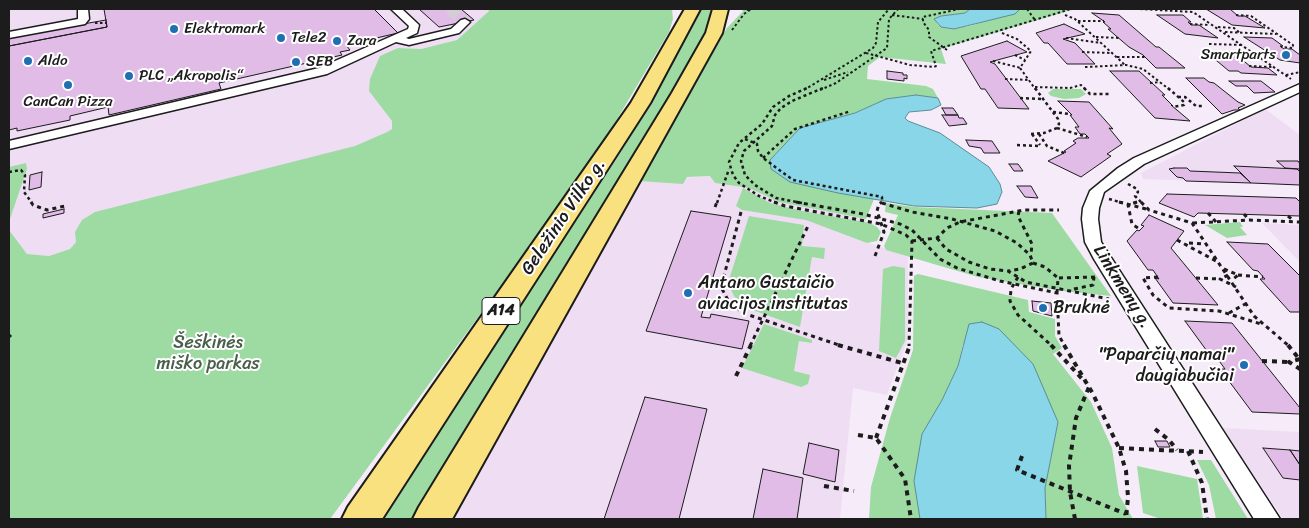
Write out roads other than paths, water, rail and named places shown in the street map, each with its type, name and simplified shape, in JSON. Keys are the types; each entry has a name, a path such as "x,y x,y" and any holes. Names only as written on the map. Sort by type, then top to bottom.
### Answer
{"highway":[{"path":"677,9 678,35"},
{"name":"Geležinio Vilko g.","path":"361,519 640,103 692,9"},
{"name":"Geležinio Vilko g.","path":"432,519 681,93 714,33 732,10"}],"street":[{"path":"9,35 81,22 84,19 84,9"},
{"path":"9,145 323,71 397,40 413,31 414,25 396,9"},
{"path":"397,40 409,42 455,31 465,22"},
{"name":"Linkmenų g.","path":"1268,519 1226,453 1104,277 1093,242 1090,219 1095,194 1114,178 1155,153 1296,84"}],"water":[{"path":"970,9 1019,10 1015,14 954,29 941,27 934,19 941,16 965,13"},
{"path":"916,95 938,98 941,105 931,110 909,112 905,118 908,121 940,133 989,167 1000,184 1002,192 997,204 977,208 914,206 838,193 790,182 771,169 770,160 800,128 855,113 886,99"},
{"path":"982,322 999,329 1033,364 1058,422 1045,488 1046,519 920,519 914,481 922,434 942,400 958,366 969,324"}],"tunnel":[{"path":"449,9 465,22"}],"place":[{"name":"Elektromark","path":"174,29"},
{"name":"Tele2","path":"281,38"},
{"name":"Zara","path":"337,41"},
{"name":"Smartparts","path":"1286,55"},
{"name":"Aldo","path":"28,61"},
{"name":"SEB","path":"296,62"},
{"name":"PLC „Akropolis“","path":"129,76"},
{"name":"CanCan Pizza","path":"68,85"},
{"name":"Antano Gustaičio aviacijos institutas","path":"688,293"},
{"name":"Bruknė","path":"1043,308"},
{"name":"\"Paparčių namai\" daugiabučiai","path":"1244,365"}],"park label":[{"name":"Šeškinės miško parkas","path":"208,353"}]}
